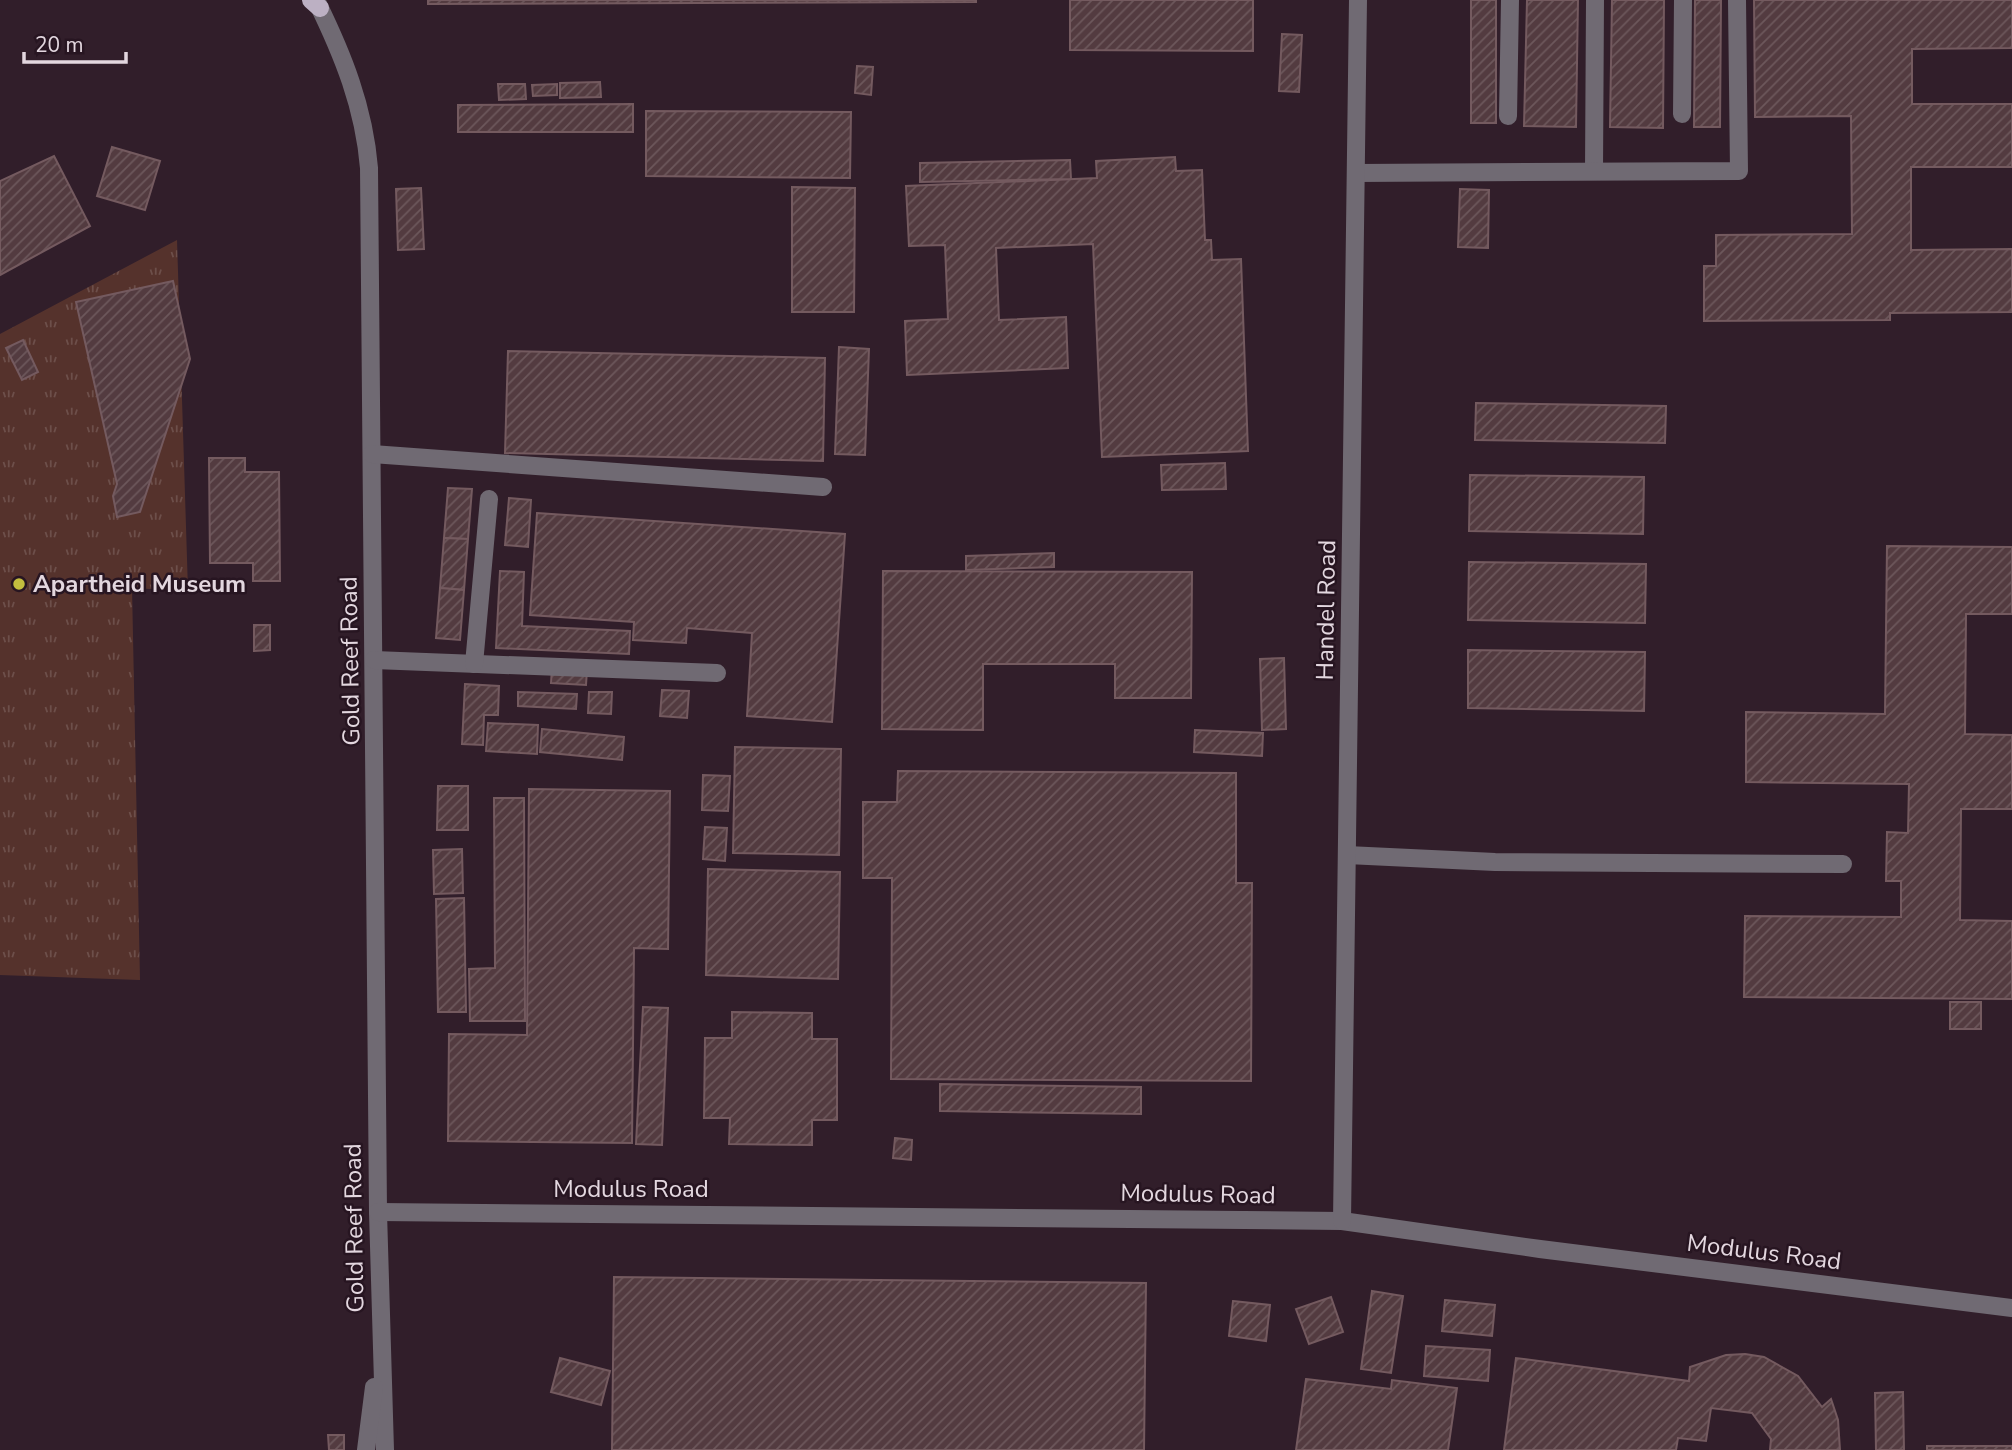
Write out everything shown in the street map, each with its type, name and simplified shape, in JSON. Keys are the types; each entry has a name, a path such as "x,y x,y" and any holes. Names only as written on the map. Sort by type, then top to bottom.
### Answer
{"street":[{"name":"Handel Road","path":"1342,1220 1358,0"},
{"path":"1508,116 1510,0"},
{"path":"1594,171 1595,0"},
{"path":"1682,114 1683,0"},
{"path":"1356,173 1739,171 1737,0"},
{"name":"Gold Reef Road","path":"316,3 346,62 366,134 370,209 378,1212 385,1450"},
{"path":"372,454 823,487"},
{"path":"474,664 489,499"},
{"path":"374,660 717,673"},
{"path":"1348,855 1495,862 1843,864"},
{"name":"Modulus Road","path":"378,1212 1342,1220 1540,1249 2012,1308"},
{"name":"Gold Reef Road","path":"366,1450 380,1331"}],"green space":[{"path":"177,240 188,591 132,588 140,980 0,975 0,334"}],"building":[{"path":"428,0 976,0 976,2 428,4"},
{"path":"1070,0 1253,0 1253,51 1070,50"},
{"path":"1471,0 1496,0 1496,123 1471,123"},
{"path":"1527,0 1578,0 1576,127 1524,126"},
{"path":"1612,0 1664,0 1663,128 1610,127"},
{"path":"1695,0 1721,0 1720,127 1694,127"},
{"path":"1754,0 2012,0 2012,48 1912,49 1912,104 2012,104 2012,167 1911,167 1911,250 2012,249 2012,312 1890,313 1890,320 1704,321 1704,266 1716,266 1716,235 1852,234 1851,116 1755,117"},
{"path":"1282,34 1302,35 1299,92 1279,91"},
{"path":"857,66 873,67 871,95 855,93"},
{"path":"600,82 601,97 560,98 560,83"},
{"path":"498,84 525,84 526,99 499,100"},
{"path":"557,84 557,95 533,96 532,85"},
{"path":"633,104 633,132 458,132 458,105"},
{"path":"646,111 851,112 850,178 646,176"},
{"path":"112,147 160,161 145,210 97,196"},
{"path":"54,156 90,226 0,275 0,181"},
{"path":"1175,157 1176,171 1202,170 1205,240 1211,240 1212,260 1241,259 1248,451 1102,457 1093,244 996,248 999,320 1066,317 1068,368 907,375 905,321 948,319 945,245 909,246 906,186 1097,178 1096,161"},
{"path":"1070,160 1071,179 920,182 920,163"},
{"path":"792,187 855,188 854,312 792,312"},
{"path":"421,188 424,249 398,250 396,189"},
{"path":"1460,189 1489,190 1488,248 1458,247"},
{"path":"173,281 190,359 140,512 117,517 113,496 117,484 76,302"},
{"path":"23,340 38,372 22,380 6,348"},
{"path":"839,347 869,349 865,455 835,454"},
{"path":"508,351 825,358 823,461 505,453"},
{"path":"1476,403 1666,406 1665,443 1475,440"},
{"path":"209,458 245,458 245,472 279,472 280,581 253,581 253,563 210,563"},
{"path":"1225,463 1226,489 1162,490 1161,465"},
{"path":"1470,475 1644,477 1643,534 1469,531"},
{"path":"448,488 472,489 468,539 444,538"},
{"path":"509,498 531,500 528,547 505,545"},
{"path":"537,513 845,534 832,722 747,716 752,633 687,628 686,643 633,640 634,622 530,615"},
{"path":"444,538 468,539 464,590 440,588"},
{"path":"1887,546 2012,547 2012,614 1966,614 1965,734 2012,735 2012,809 1961,809 1960,920 2012,921 2012,999 1744,997 1745,916 1901,917 1901,881 1886,881 1887,832 1908,833 1909,784 1746,782 1746,712 1885,714"},
{"path":"1054,553 1054,567 966,570 966,556"},
{"path":"1469,562 1646,564 1645,623 1468,620"},
{"path":"500,571 524,572 522,626 630,631 629,654 496,648"},
{"path":"883,571 1192,572 1191,698 1115,698 1115,664 983,664 983,730 882,729"},
{"path":"440,588 464,590 460,640 436,638"},
{"path":"254,625 270,625 270,650 254,651"},
{"path":"1468,650 1645,652 1644,711 1468,708"},
{"path":"1284,658 1286,729 1262,730 1260,659"},
{"path":"552,668 587,670 586,685 551,683"},
{"path":"465,684 499,686 498,715 484,715 483,745 462,744"},
{"path":"662,690 689,691 687,718 660,716"},
{"path":"518,692 577,694 576,709 518,706"},
{"path":"589,692 612,692 611,714 588,713"},
{"path":"488,723 538,725 537,754 486,751"},
{"path":"542,729 624,737 622,760 540,752"},
{"path":"1195,730 1263,733 1262,756 1194,752"},
{"path":"735,747 841,749 839,855 733,853"},
{"path":"898,771 1236,773 1236,883 1252,883 1251,1081 891,1079 892,878 863,878 863,802 897,802"},
{"path":"703,775 730,776 728,811 702,810"},
{"path":"438,786 468,786 468,830 437,830"},
{"path":"529,789 670,791 668,949 634,948 632,1143 448,1141 449,1034 527,1035"},
{"path":"494,798 524,798 525,1021 470,1021 469,969 495,968"},
{"path":"705,827 727,828 725,861 703,859"},
{"path":"462,849 463,893 434,894 433,850"},
{"path":"708,869 840,872 838,979 706,975"},
{"path":"464,898 466,1012 438,1012 436,899"},
{"path":"1950,1002 1981,1002 1981,1029 1950,1029"},
{"path":"643,1007 668,1008 662,1145 636,1144"},
{"path":"732,1012 812,1013 812,1039 837,1039 837,1120 812,1120 812,1145 729,1144 730,1118 704,1118 705,1038 732,1038"},
{"path":"940,1084 1141,1087 1141,1114 940,1111"},
{"path":"895,1138 912,1140 911,1160 893,1158"},
{"path":"614,1277 1146,1283 1144,1450 612,1450"},
{"path":"1372,1291 1403,1296 1391,1373 1361,1369"},
{"path":"1331,1297 1343,1332 1309,1344 1296,1309"},
{"path":"1445,1300 1495,1305 1492,1336 1442,1331"},
{"path":"1233,1301 1270,1305 1266,1341 1229,1336"},
{"path":"1426,1346 1490,1350 1488,1381 1424,1376"},
{"path":"1726,1355 1764,1357 1798,1376 1822,1407 1831,1399 1838,1420 1840,1450 1770,1450 1771,1439 1752,1413 1711,1408 1706,1441 1678,1438 1676,1450 1504,1450 1516,1358 1689,1381 1690,1367"},
{"path":"560,1358 610,1371 601,1405 551,1392"},
{"path":"1306,1379 1391,1389 1392,1380 1457,1388 1448,1450 1296,1450"},
{"path":"1903,1392 1904,1450 1876,1450 1875,1393"},
{"path":"328,1435 344,1435 344,1450 329,1450"},
{"path":"1927,1446 2012,1446 2012,1450 1927,1450"}],"place":[{"name":"Apartheid Museum","path":"19,584"}]}
